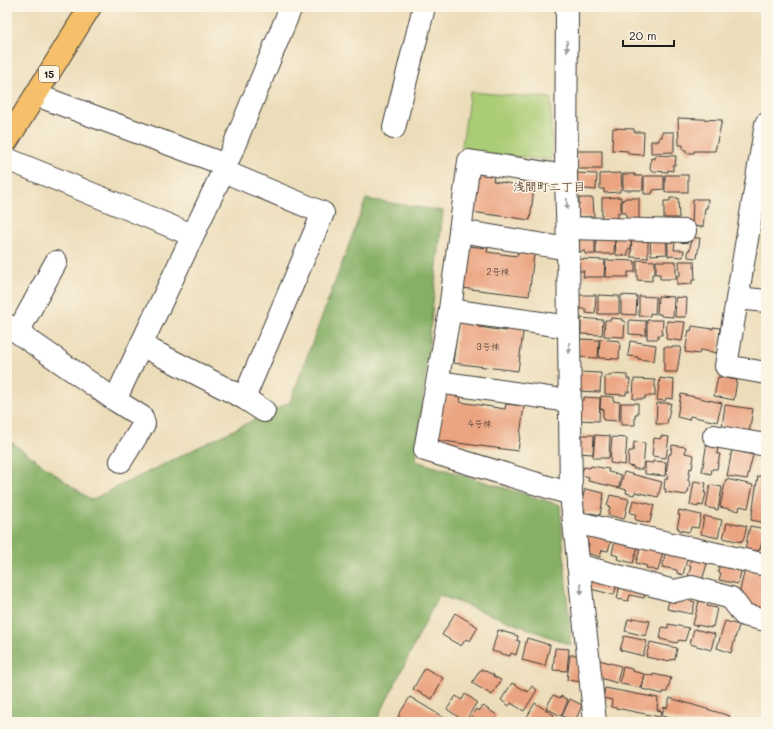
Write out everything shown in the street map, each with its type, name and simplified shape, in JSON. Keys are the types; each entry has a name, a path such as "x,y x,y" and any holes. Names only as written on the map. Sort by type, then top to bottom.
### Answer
{"main road":[{"name":"15","path":"7,141 90,7"}],"street":[{"path":"115,400 224,168 292,7"},
{"path":"394,128 424,7"},
{"path":"567,7 566,176 571,494 596,722"},
{"path":"36,95 224,168 323,213 244,398"},
{"path":"766,124 726,366 766,373"},
{"path":"7,159 192,235"},
{"path":"566,176 469,161 450,310 425,450 571,494"},
{"path":"460,231 568,238 685,231"},
{"path":"56,262 12,329 142,417 144,424 121,461"},
{"path":"738,298 766,301"},
{"path":"450,310 569,327"},
{"path":"141,344 244,398 264,411"},
{"path":"438,382 569,402"},
{"path":"714,436 766,445"},
{"path":"574,522 766,565"},
{"path":"578,564 674,591 692,587 732,598 744,615 766,620"}],"green space":[{"path":"470,92 551,98 552,160 461,152"},
{"path":"366,199 443,211 416,461 560,505 571,645 439,595 376,722 7,722 7,439 91,500 290,402"}],"building":[{"path":"678,118 722,120 715,151 694,151 694,153 686,153 686,150 683,149 683,145 679,145"},
{"path":"613,128 634,129 634,132 644,132 643,155 628,154 628,151 612,150"},
{"path":"662,132 674,132 674,152 651,153 651,141 659,141 659,137 662,137"},
{"path":"577,151 602,151 602,169 577,169"},
{"path":"656,155 676,156 673,171 653,171 650,169 651,158 655,159"},
{"path":"576,173 597,174 596,190 575,188"},
{"path":"621,173 622,189 620,189 620,192 604,193 604,189 600,189 600,174"},
{"path":"475,174 494,176 493,181 519,185 520,179 535,181 530,220 471,212"},
{"path":"623,174 643,176 643,190 623,190"},
{"path":"665,175 688,175 688,192 665,192"},
{"path":"644,176 664,176 664,189 653,190 652,194 644,194"},
{"path":"621,197 621,213 618,212 618,219 602,219 602,198"},
{"path":"579,198 593,198 594,217 577,217 577,204 579,204"},
{"path":"625,198 639,198 639,219 626,219 626,213 622,213 622,200"},
{"path":"670,198 678,198 679,218 664,218 664,201 670,201"},
{"path":"693,199 708,199 707,208 705,208 703,227 692,226"},
{"path":"584,234 595,234 595,254 585,254 585,251 577,252 577,240 581,240"},
{"path":"596,234 615,235 614,254 596,254"},
{"path":"615,235 631,235 631,249 628,249 628,256 616,255"},
{"path":"632,235 648,237 648,258 631,257"},
{"path":"666,236 667,254 651,255 650,237"},
{"path":"691,238 700,238 697,258 688,257"},
{"path":"668,242 675,242 674,250 684,250 683,257 668,256"},
{"path":"467,246 488,248 487,252 517,256 518,252 534,254 529,296 462,288"},
{"path":"578,259 605,260 604,277 583,277 584,271 578,271"},
{"path":"606,260 635,261 635,272 628,272 628,277 605,277"},
{"path":"637,260 655,261 655,274 652,274 652,281 637,280"},
{"path":"656,261 676,261 676,279 660,279 660,274 656,274"},
{"path":"679,261 694,261 695,280 692,280 692,284 677,285 677,276 680,276"},
{"path":"579,295 596,295 595,314 586,313 586,309 578,309"},
{"path":"598,295 619,296 619,314 598,314"},
{"path":"621,295 637,296 636,315 621,314"},
{"path":"639,296 656,297 655,314 650,313 650,316 639,316"},
{"path":"658,296 674,297 673,317 661,316 661,314 657,314"},
{"path":"676,297 687,298 686,317 675,317"},
{"path":"459,317 479,319 478,327 506,331 507,323 524,325 518,371 453,363"},
{"path":"581,318 603,320 602,335 581,334"},
{"path":"611,318 622,319 622,321 625,321 624,337 604,336 605,320 611,320"},
{"path":"629,320 646,321 646,335 629,334"},
{"path":"647,320 663,320 662,335 658,335 658,339 647,339"},
{"path":"667,321 685,322 682,341 666,339"},
{"path":"692,326 713,329 713,327 720,328 718,353 700,350 699,354 685,352 689,330 691,331"},
{"path":"579,339 599,340 598,358 578,357"},
{"path":"600,339 620,341 619,359 599,358"},
{"path":"630,341 656,345 654,361 628,356"},
{"path":"664,347 681,347 677,372 664,372"},
{"path":"577,372 601,373 600,392 576,391"},
{"path":"611,374 627,375 627,379 630,379 629,392 626,392 626,395 605,394 605,376 611,376"},
{"path":"718,377 737,380 734,400 714,396"},
{"path":"660,378 674,380 673,399 666,398 665,401 657,400"},
{"path":"634,379 655,380 655,396 645,396 645,399 633,399"},
{"path":"442,393 461,395 460,402 505,409 506,404 524,406 518,451 435,440"},
{"path":"681,394 722,403 717,422 690,416 689,420 677,417"},
{"path":"601,396 614,397 613,401 620,402 619,421 603,420 603,409 600,409"},
{"path":"584,397 600,398 599,421 579,420 580,400 584,400"},
{"path":"621,403 638,403 638,414 635,414 635,425 621,425"},
{"path":"657,403 671,403 667,424 656,424"},
{"path":"725,405 753,409 749,433 722,427"},
{"path":"582,435 594,435 593,454 578,453 579,441 582,441"},
{"path":"595,435 610,436 609,458 593,458"},
{"path":"661,436 669,437 666,458 652,456 654,438 660,439"},
{"path":"612,437 627,438 625,465 610,463"},
{"path":"634,442 645,443 643,469 633,469 634,467 628,466 629,451 633,451"},
{"path":"707,442 718,446 717,454 720,454 717,469 712,469 711,474 702,472"},
{"path":"672,445 686,447 685,453 694,455 692,469 690,468 688,493 686,495 665,492 666,489 664,489 665,479 667,479 668,474 666,474 669,454 671,454"},
{"path":"732,450 753,455 747,479 727,476"},
{"path":"653,461 666,462 665,476 645,474 645,462 653,463"},
{"path":"591,466 609,469 608,472 621,475 619,488 588,481 589,477 581,475 584,467 590,468"},
{"path":"624,472 662,482 658,497 635,492 634,495 626,493 627,490 620,488"},
{"path":"758,476 766,477 766,523 751,520"},
{"path":"726,479 753,485 748,508 740,506 739,511 720,507"},
{"path":"694,481 706,483 704,493 706,493 703,506 698,505 698,507 690,505"},
{"path":"710,485 722,487 718,510 706,507"},
{"path":"585,489 604,493 600,515 584,513 585,509 579,508"},
{"path":"610,495 629,499 624,519 608,515 610,507 607,506"},
{"path":"633,500 654,505 649,523 636,520 636,514 630,513"},
{"path":"679,510 701,515 698,528 691,527 690,531 688,532 679,530 679,528 677,528 680,515 678,515"},
{"path":"704,516 722,520 718,538 701,534"},
{"path":"727,523 747,526 743,541 741,540 741,542 723,538"},
{"path":"750,526 766,529 766,543 762,542 760,549 756,551 745,549"},
{"path":"587,535 611,541 608,551 602,550 600,557 587,553 589,544 585,543"},
{"path":"615,540 638,546 633,563 617,559 618,556 612,554"},
{"path":"641,545 663,552 658,571 646,568 647,566 636,563"},
{"path":"666,551 688,556 683,575 677,573 677,570 662,567"},
{"path":"692,555 708,560 702,581 688,577"},
{"path":"720,563 742,568 738,584 719,580 721,573 718,572"},
{"path":"745,569 766,573 766,613 752,610 739,594"},
{"path":"590,578 617,584 614,595 587,588"},
{"path":"620,584 646,590 644,598 630,595 628,601 617,599"},
{"path":"670,596 695,602 692,614 667,609"},
{"path":"699,601 708,603 707,606 717,608 713,627 711,626 711,628 692,625"},
{"path":"455,613 478,627 470,641 466,639 461,646 442,635"},
{"path":"633,618 650,621 646,636 625,631 628,619 632,620"},
{"path":"725,621 739,625 731,653 717,648"},
{"path":"668,624 689,628 685,641 679,640 677,643 660,639 662,627 668,628"},
{"path":"694,629 715,634 711,650 690,644"},
{"path":"498,630 518,636 517,641 520,641 516,655 511,653 510,656 492,651"},
{"path":"624,636 647,641 643,656 620,650"},
{"path":"527,638 550,645 545,666 522,660"},
{"path":"650,642 677,648 675,659 666,661 646,657"},
{"path":"555,648 569,649 567,671 553,670"},
{"path":"570,655 580,655 582,682 567,680"},
{"path":"599,660 621,666 617,683 597,677"},
{"path":"623,667 644,674 641,688 621,684 620,682"},
{"path":"425,668 443,678 432,699 413,689"},
{"path":"481,669 501,680 492,695 472,683"},
{"path":"645,674 653,676 653,674 671,678 667,692 663,692 663,694 642,689"},
{"path":"512,683 528,692 532,686 537,690 524,711 511,703 509,706 501,700"},
{"path":"605,688 658,698 657,710 662,711 660,717 611,707 612,700 603,698"},
{"path":"465,694 477,702 465,722 447,709 456,696 462,700"},
{"path":"553,695 560,698 561,696 568,700 561,716 546,708"},
{"path":"410,697 451,722 408,722 398,716"},
{"path":"670,698 730,716 728,722 685,722 662,716 664,707 667,708"},
{"path":"570,699 582,705 575,722 562,716"},
{"path":"535,703 554,715 549,722 534,722 527,717"},
{"path":"483,706 497,715 493,722 468,722 476,709 479,711"}],"district":[{"name":"浅間町二丁目","path":"549,187"}]}
